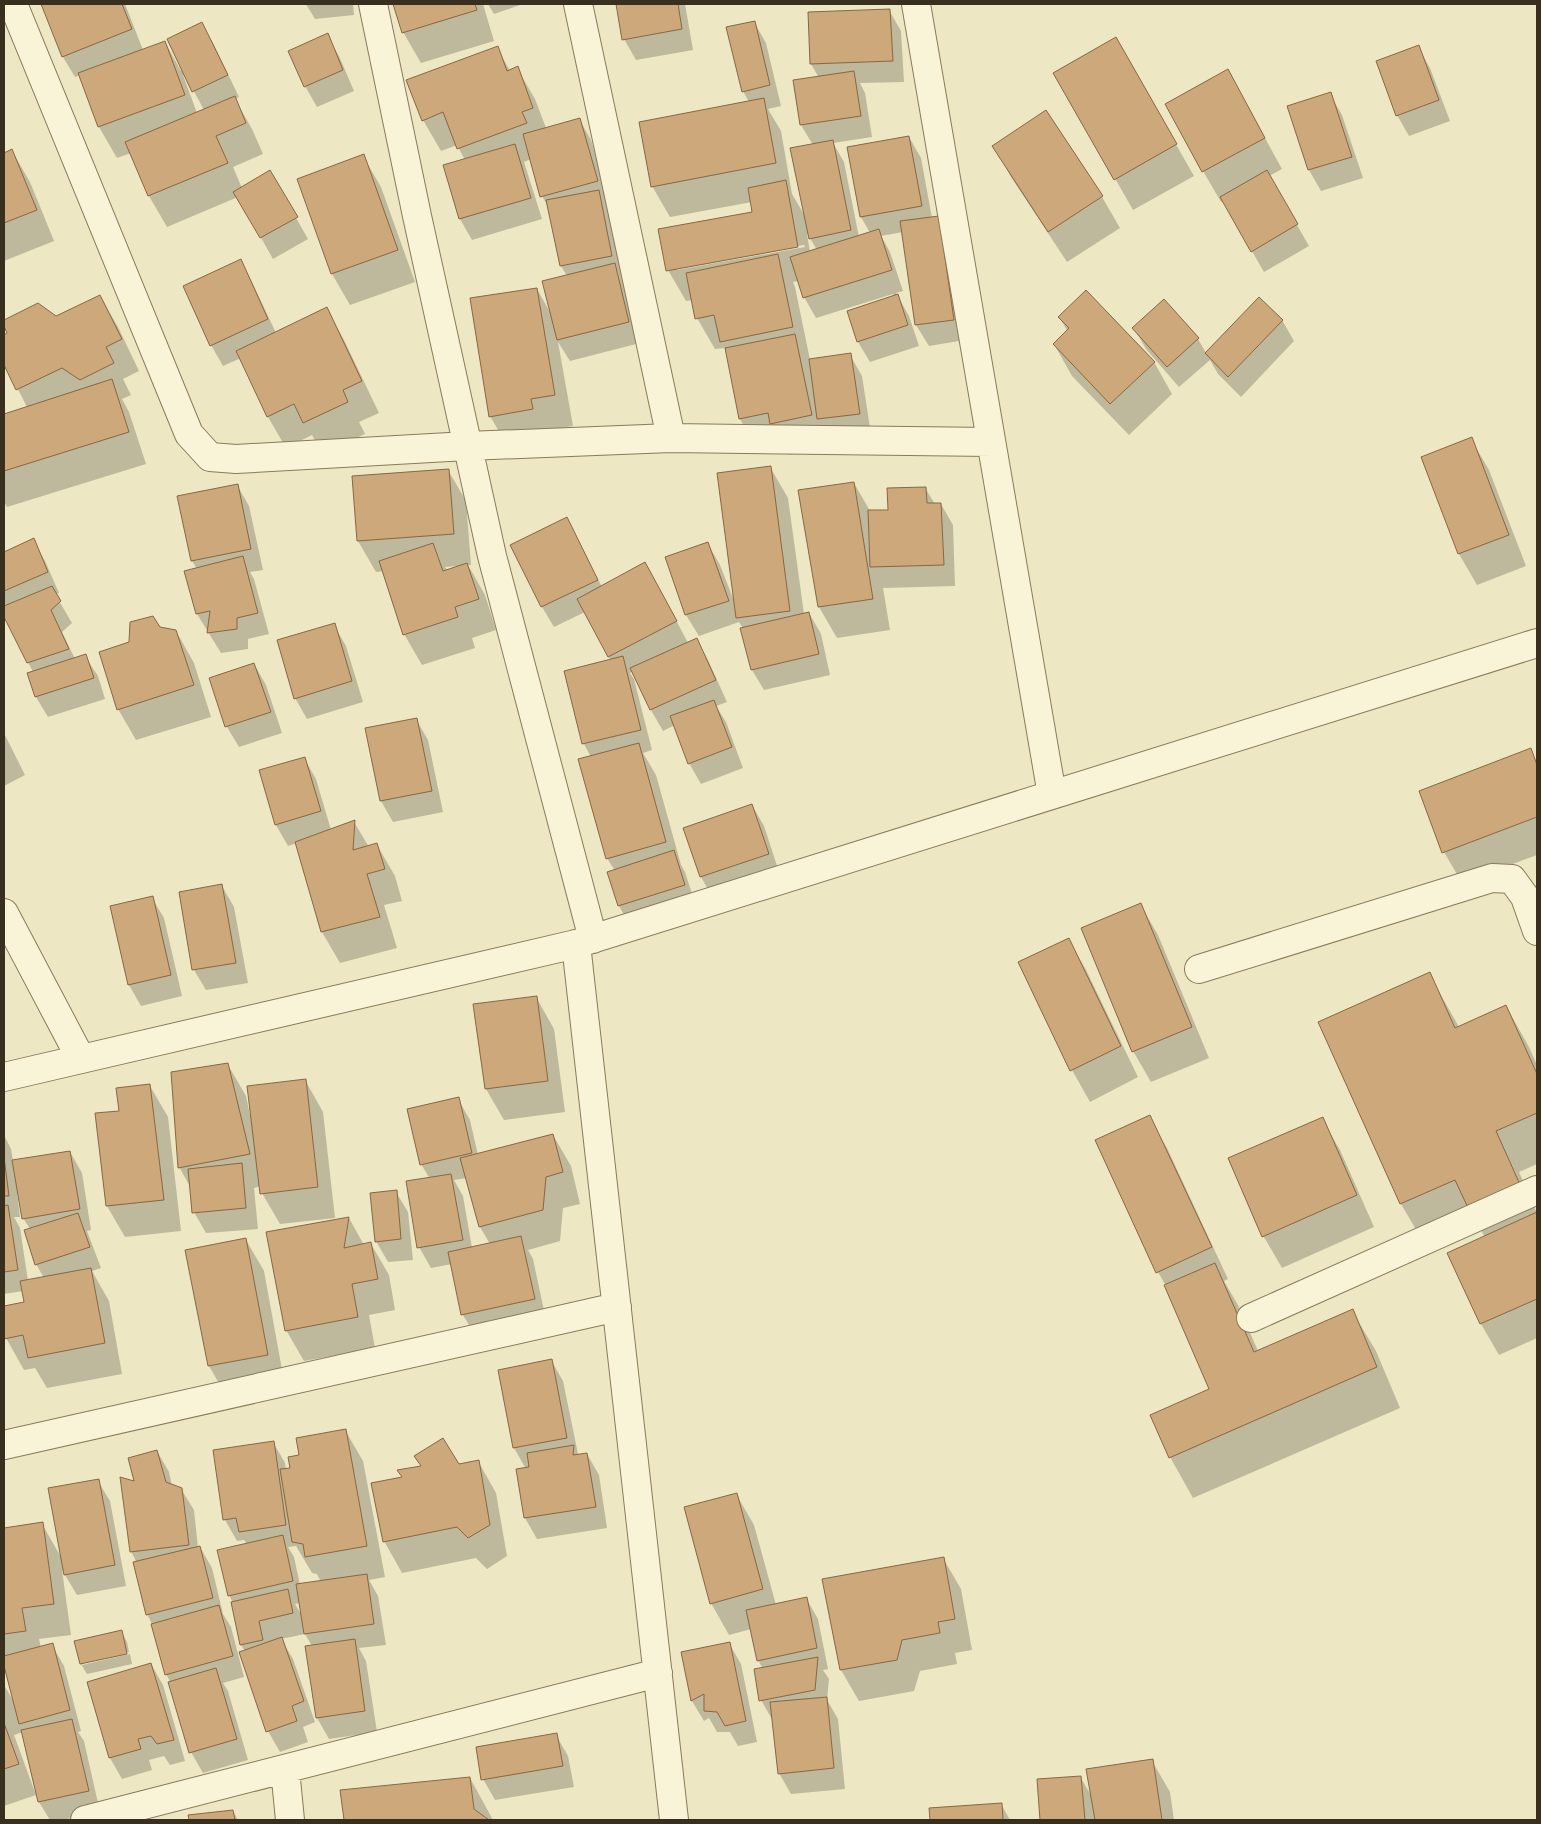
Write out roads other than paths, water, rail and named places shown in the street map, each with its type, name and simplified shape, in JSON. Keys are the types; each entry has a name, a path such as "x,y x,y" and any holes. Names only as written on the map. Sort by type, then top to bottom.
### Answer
{"street":[{"path":"13,4 189,434 210,457 236,459 468,446 671,438 991,442"},
{"path":"373,4 417,216 492,556 585,941 617,1307 674,1820"},
{"path":"578,4 671,438"},
{"path":"916,4 1052,795"},
{"path":"4,1077 585,941 1537,643"},
{"path":"1199,969 1492,878 1512,880 1524,897 1537,931"},
{"path":"4,913 81,1059"},
{"path":"1251,1318 1537,1190"},
{"path":"4,1445 617,1307"},
{"path":"85,1820 658,1673"},
{"path":"285,1769 290,1820"}]}
